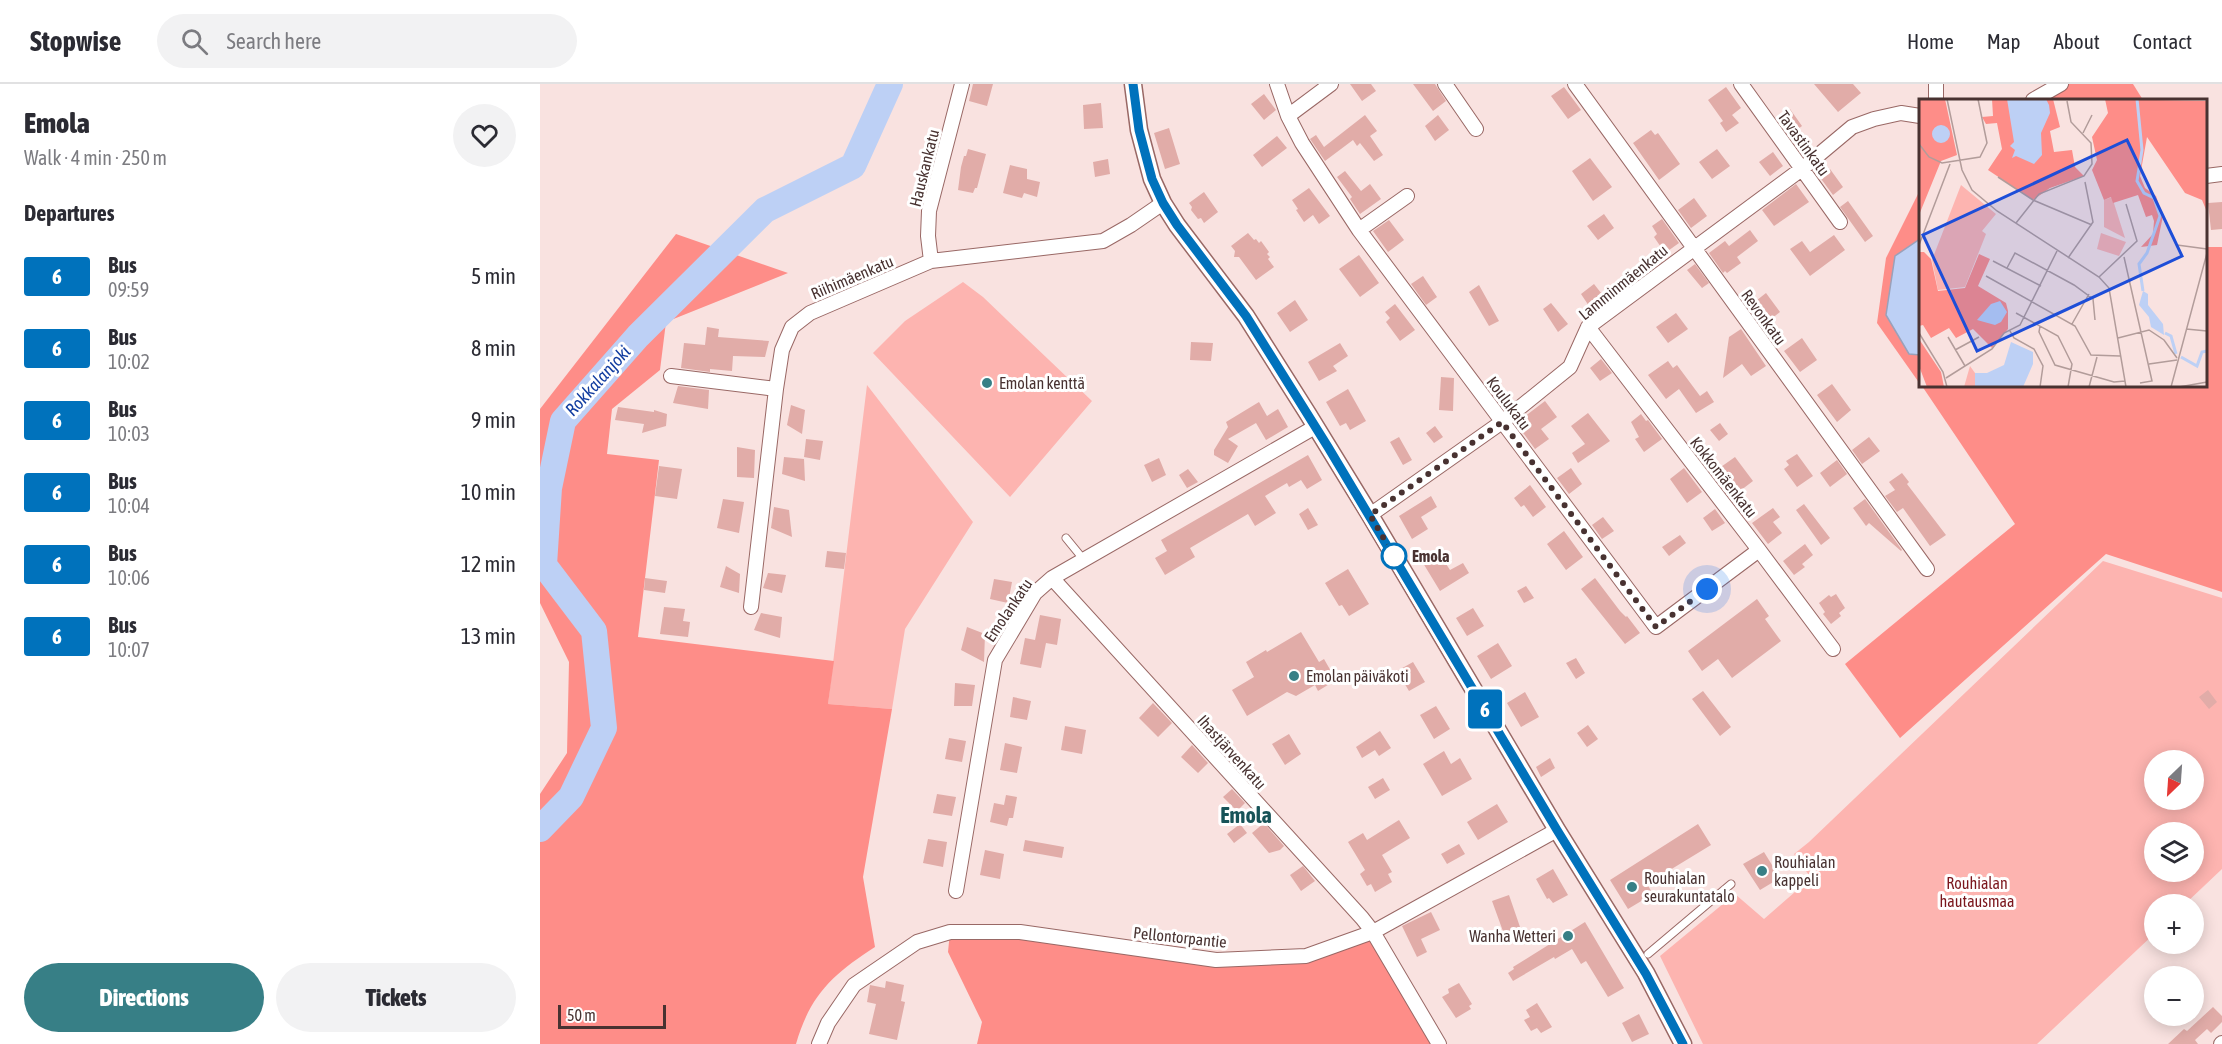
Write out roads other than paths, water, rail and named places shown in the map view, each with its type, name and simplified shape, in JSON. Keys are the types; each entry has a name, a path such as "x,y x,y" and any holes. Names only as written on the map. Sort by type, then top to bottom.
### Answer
{"street":[{"name":"Hauskankatu","path":"931,261 928,236 929,211 962,84"},
{"path":"1133,84 1139,130 1152,179 1163,203 1246,316 1370,515 1557,830 1646,974 1683,1044"},
{"name":"Koulukatu","path":"1277,84 1288,116 1302,143 1359,230 1656,627 1759,550"},
{"path":"1288,116 1330,84"},
{"path":"1445,84 1476,129"},
{"name":"Revonkatu","path":"1575,84 1927,569"},
{"name":"Tavastinkatu","path":"1741,84 1840,222"},
{"path":"2035,99 2061,84"},
{"name":"Lamminmäenkatu","path":"1370,515 1502,422 1570,367 1588,327 1803,168 1852,127 1901,113 1919,116"},
{"path":"2207,176 2222,174"},
{"path":"1359,230 1407,196"},
{"name":"Riihimäenkatu","path":"751,607 776,388 782,350 792,327 810,313 931,261 1103,241 1163,203"},
{"name":"Kokkomäenkatu","path":"1588,327 1833,649"},
{"path":"671,376 776,388"},
{"name":"Emolankatu","path":"956,891 995,660 1035,593 1052,578 1315,427"},
{"name":"Ihastjärvenkatu","path":"1052,578 1373,932 1439,1044"},
{"name":"Pellontorpantie","path":"819,1044 828,1023 854,985 917,942 950,932 1020,932 1216,960 1306,956 1373,932 1557,830"}],"lane":[{"path":"1066,538 1084,560"},
{"path":"1648,954 1731,884"}],"water":[{"path":"1919,240 1919,355 1909,354 1886,315 1895,256"}],"waterway":[{"name":"Rokkalanjoki","path":"540,829 571,797 604,728 594,631 544,565 549,488 563,421 638,336 765,210 853,166 890,84"}],"place":[{"name":"Emolan kenttä","path":"987,383"},
{"name":"Emola","path":"1394,556"},
{"name":"Emolan päiväkoti","path":"1294,676"},
{"name":"Rouhialan kappeli","path":"1762,871"},
{"name":"Rouhialan seurakuntatalo","path":"1632,887"},
{"name":"Wanha Wetteri","path":"1568,936"}],"district":[{"name":"Emola","path":"1246,815"}],"park label":[{"name":"Rouhialan hautausmaa","path":"1977,892"}]}
